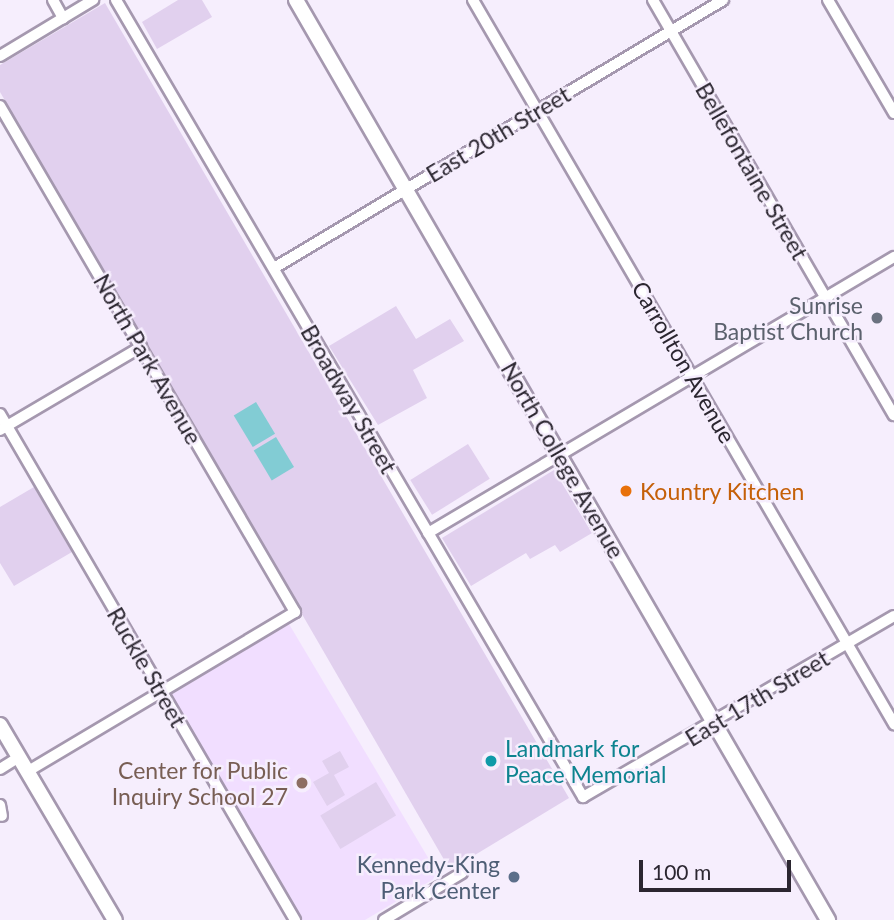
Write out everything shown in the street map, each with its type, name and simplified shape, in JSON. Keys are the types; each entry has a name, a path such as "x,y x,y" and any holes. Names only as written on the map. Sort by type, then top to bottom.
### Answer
{"main road":[{"name":"North College Avenue","path":"296,0 828,920"},
{"path":"0,725 115,920"}],"street":[{"path":"53,0 63,18"},
{"path":"0,56 93,0"},
{"name":"Broadway Street","path":"116,0 583,797"},
{"name":"Carrollton Avenue","path":"473,0 894,724"},
{"name":"Bellefontaine Street","path":"653,0 894,415"},
{"name":"East 20th Street","path":"274,268 723,0"},
{"path":"828,0 894,113"},
{"name":"North Park Avenue","path":"0,106 295,612 162,692"},
{"path":"428,533 894,257"},
{"path":"4,428 141,347"},
{"name":"Ruckle Street","path":"0,414 4,428 295,920"},
{"name":"East 17th Street","path":"583,797 715,723 894,616"},
{"path":"27,772 162,692"},
{"path":"0,769 19,757"},
{"path":"384,920 462,873"}],"shaded area":[{"path":"178,0 202,0 212,17 157,49 142,22"},
{"path":"105,3 569,798 450,870 0,92 0,65"},
{"path":"396,306 416,339 450,319 464,341 413,370 427,398 378,425 329,346"},
{"path":"468,444 490,479 432,515 410,480"},
{"path":"554,470 592,533 560,552 555,545 530,559 526,553 471,586 442,538"},
{"path":"34,487 72,552 14,586 0,563 0,507"},
{"name":"Center for Public Inquiry School 27","path":"289,624 436,871 437,877 365,920 302,920 169,696"},
{"path":"340,751 349,767 334,775 345,795 327,806 313,782 329,773 322,761"},
{"path":"376,782 396,815 340,849 320,815"}],"water":[{"path":"256,402 275,434 253,447 234,415"},
{"path":"276,437 294,467 272,480 254,450"}],"place":[{"name":"Sunrise Baptist Church","path":"877,318"},
{"name":"Kountry Kitchen","path":"626,491"},
{"name":"Landmark for Peace Memorial","path":"491,761"},
{"name":"Center for Public Inquiry School 27","path":"302,783"},
{"name":"Kennedy-King Park Center","path":"514,877"}]}
